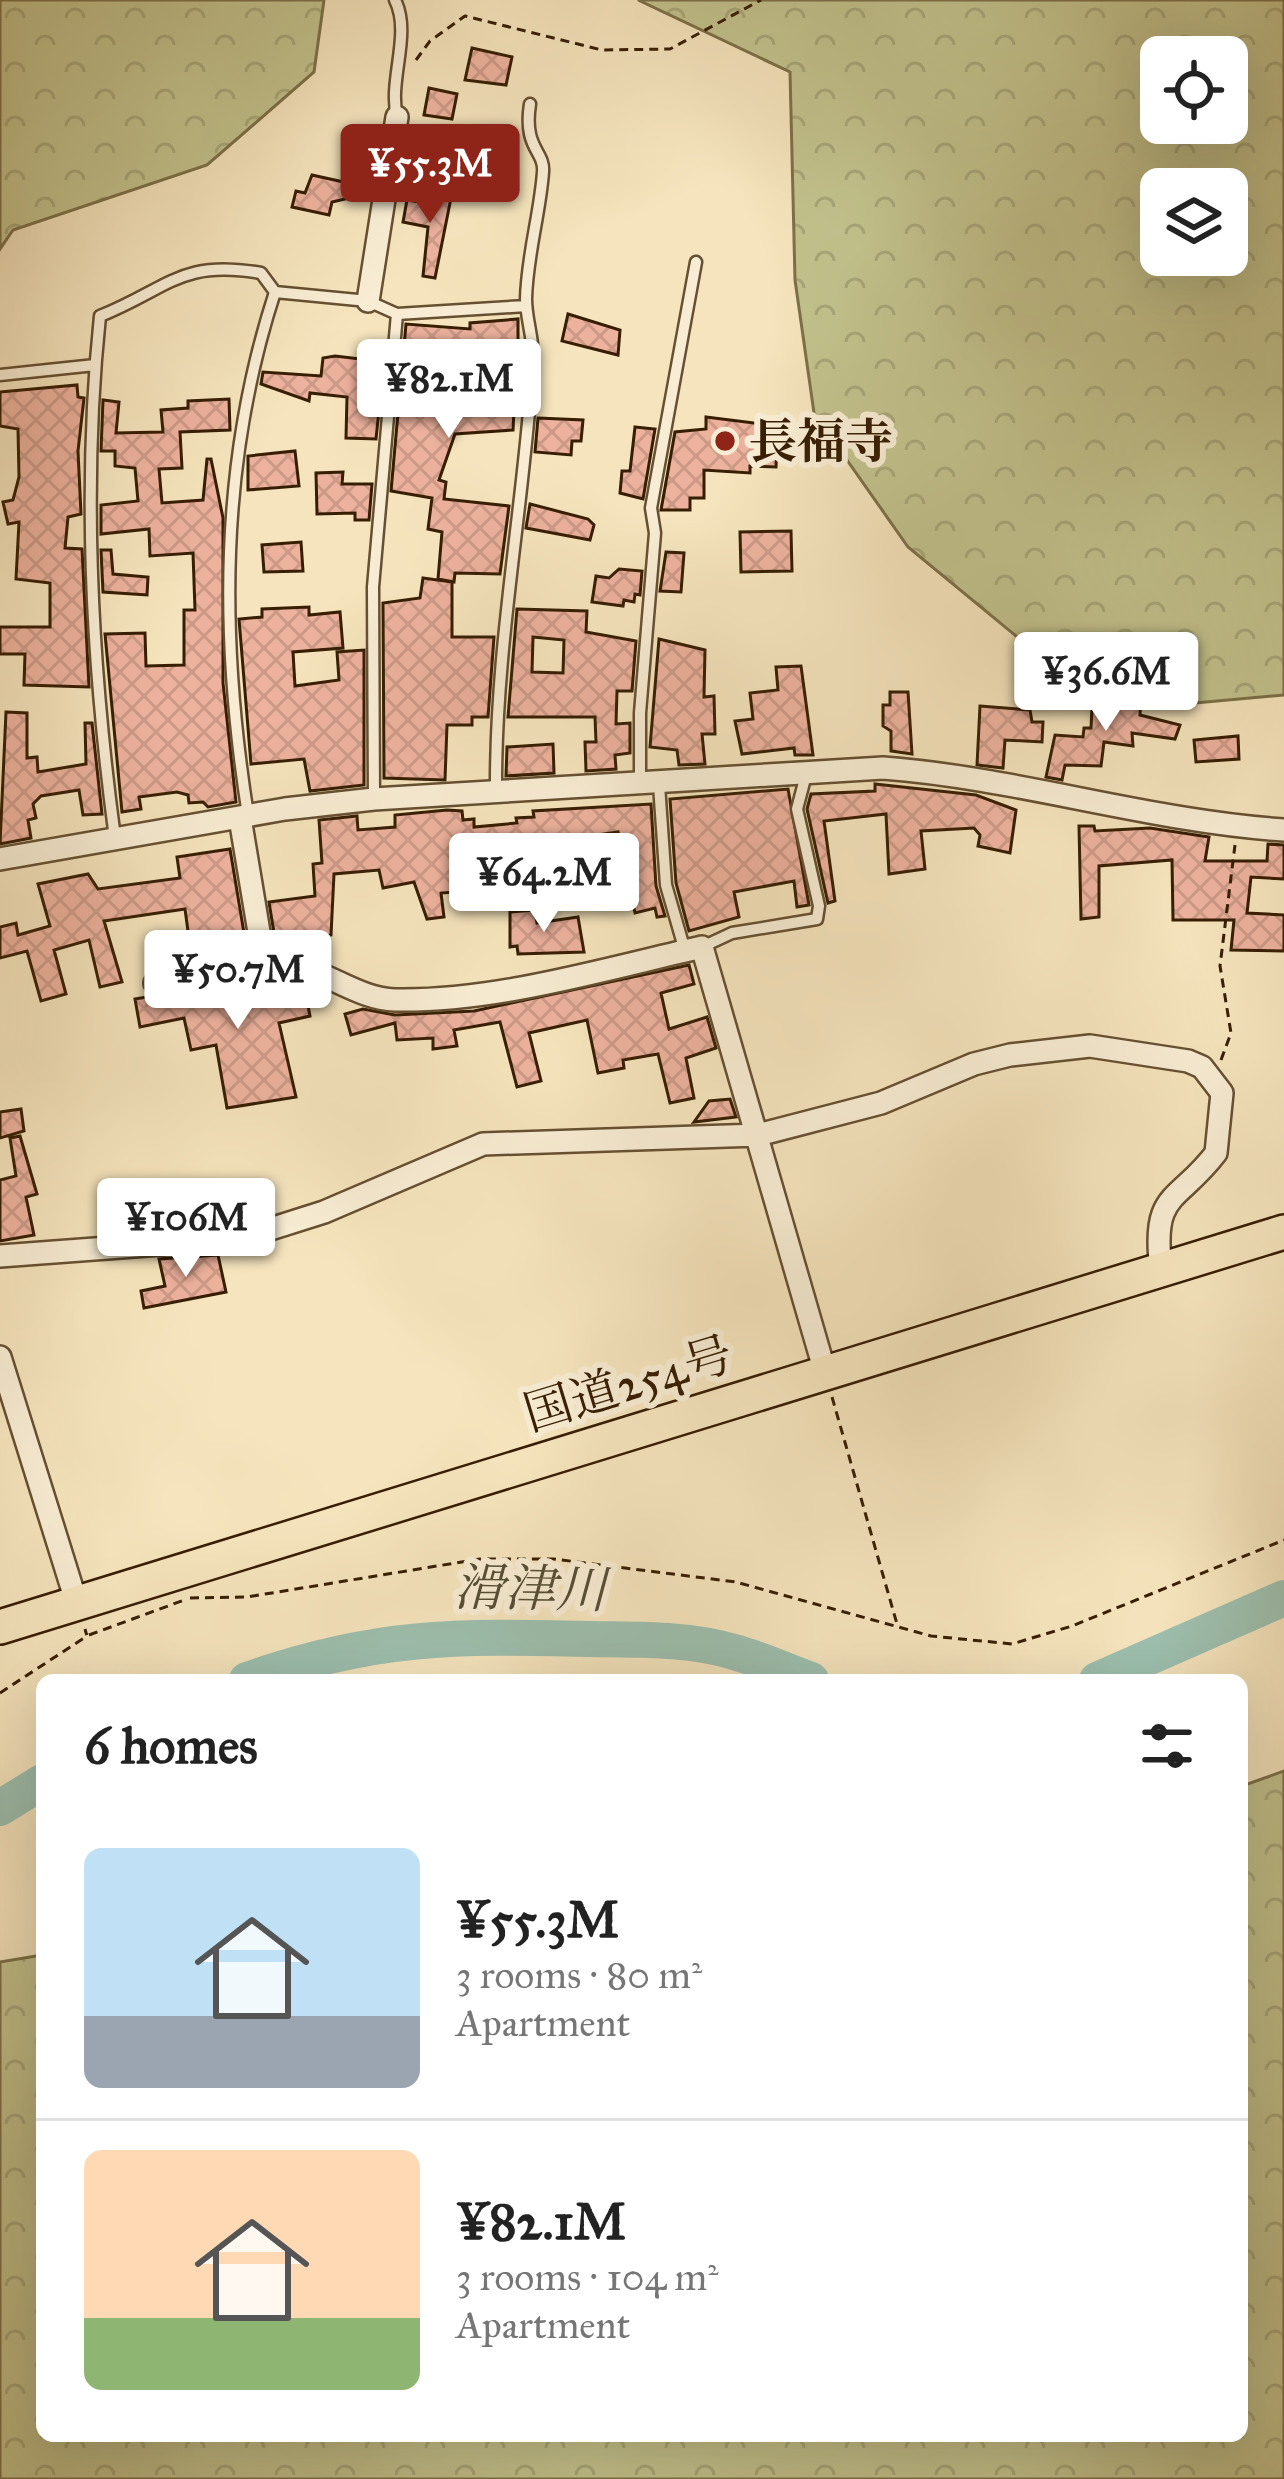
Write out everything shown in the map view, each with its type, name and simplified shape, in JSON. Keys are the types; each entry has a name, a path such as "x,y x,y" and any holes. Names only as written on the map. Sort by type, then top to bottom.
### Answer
{"highway":[{"name":"国道254号","path":"0,1627 82,1620 826,1372 1284,1232"}],"street":[{"path":"368,301 398,117"},
{"path":"0,859 244,816 374,799 883,768 950,773 1099,803 1284,830"},
{"path":"244,816 264,962"},
{"path":"154,983 290,961 390,1000 568,981 694,949 758,1135 826,1372"},
{"path":"0,1256 242,1238 324,1212 483,1144 758,1135 881,1103 974,1064 1090,1046 1188,1061 1211,1076 1224,1106 1220,1139 1211,1160 1167,1203 1157,1236 1161,1269"},
{"path":"0,1357 82,1620"}],"lane":[{"path":"395,0 402,14 394,103 398,117"},
{"path":"496,791 505,603 524,482 532,377 533,328 526,306 544,168 525,132 530,104"},
{"path":"696,262 650,508 655,533 640,713 666,885 694,949 732,933 817,919 819,906 797,808 807,771"},
{"path":"115,838 99,673 94,365 100,316 140,298 150,287 217,266 261,273 275,292 368,301 397,314 526,306"},
{"path":"244,816 229,659 230,486 257,349 275,292"},
{"path":"374,799 373,587 397,314"},
{"path":"0,375 94,365"}],"path":[{"path":"405,74 430,41 464,16 602,50 670,50 761,0"},
{"path":"1211,1076 1231,1033 1220,966 1236,824"},
{"path":"826,1372 898,1626"},
{"path":"0,1694 82,1620 181,1586 247,1597 480,1559 554,1559 736,1582 931,1636 1012,1644 1072,1626 1284,1540"}],"green space":[{"path":"0,0 324,0 314,72 207,165 13,230 0,249"},
{"path":"638,0 1284,0 1284,695 1107,711 908,547 814,413 795,280 790,72"},
{"path":"1284,1771 1284,2479 0,2479 0,1962 36,1956 36,2442 1248,2442 1248,1784"}],"building":[{"path":"472,48 512,57 506,85 465,80"},
{"path":"429,88 457,94 452,119 424,115"},
{"path":"312,175 348,183 345,199 332,202 329,215 292,207 296,191 305,193"},
{"path":"422,192 451,198 435,278 423,276 428,227 403,222 407,200 420,202"},
{"path":"568,314 620,330 618,355 562,341"},
{"path":"518,319 518,345 466,347 464,368 455,368 454,405 514,410 513,430 455,434 439,480 446,482 444,499 509,506 500,574 455,573 454,582 438,579 442,532 428,529 432,498 391,491 406,324 470,329 470,323"},
{"path":"323,358 369,360 364,408 379,410 376,439 346,438 347,397 310,393 309,401 261,384 263,372 321,376"},
{"path":"77,385 78,397 84,398 78,451 81,514 68,517 65,548 82,549 89,687 24,685 25,654 0,654 0,627 50,627 50,583 16,579 19,522 8,524 3,502 13,500 19,477 18,429 0,426 0,392"},
{"path":"229,399 230,430 180,432 182,468 159,469 162,503 203,500 207,459 211,459 223,518 223,683 236,802 208,807 203,802 189,803 188,795 177,792 139,797 141,809 122,812 105,634 145,633 146,666 184,665 184,610 195,610 193,553 150,556 149,529 101,534 101,505 138,501 135,468 115,466 115,451 101,451 103,400 119,402 116,433 163,432 161,410 188,408 188,401"},
{"name":"長福寺","path":"706,417 778,426 776,467 750,466 750,473 704,470 704,498 690,498 690,510 661,510 675,432 706,429"},
{"path":"538,418 583,420 581,441 572,441 571,455 535,452"},
{"path":"635,427 655,429 643,499 620,493 622,471 630,471"},
{"path":"295,451 299,486 248,490 248,456"},
{"path":"343,472 342,484 372,484 369,520 355,520 355,513 317,514 316,473"},
{"path":"530,504 588,519 594,525 590,540 526,528"},
{"path":"791,531 792,571 741,572 740,532"},
{"path":"301,542 303,571 264,572 262,545"},
{"path":"101,550 111,550 113,574 148,577 147,595 103,592"},
{"path":"666,552 684,553 681,592 660,591"},
{"path":"619,569 642,571 640,595 635,594 634,602 624,600 623,606 592,602 596,576 609,578"},
{"path":"423,578 452,582 452,637 494,637 488,717 472,717 472,725 447,725 445,780 384,778 383,603 420,598"},
{"path":"309,607 309,615 340,612 343,648 293,652 295,686 339,680 337,652 364,650 364,785 310,791 304,759 251,764 239,619 262,617 262,609"},
{"path":"517,609 587,611 586,632 636,641 632,691 617,691 616,724 630,723 630,753 615,755 616,769 586,771 585,742 596,742 595,717 508,717","holes":["533,637 564,640 563,673 532,672"]},
{"path":"659,639 705,650 704,697 714,696 715,734 702,734 705,764 679,765 677,750 650,747"},
{"path":"801,666 813,755 795,755 794,748 742,754 735,721 753,719 750,693 778,690 776,667"},
{"path":"890,692 908,692 912,754 891,751 891,731 883,726 883,705 890,705"},
{"path":"1103,696 1141,698 1140,715 1180,725 1175,739 1132,733 1133,746 1104,742 1101,766 1065,765 1062,780 1046,777 1055,735 1083,737 1084,728 1091,728 1092,708 1103,708"},
{"path":"980,706 1030,710 1032,722 1043,722 1042,742 1005,740 1003,768 977,765"},
{"path":"6,712 27,713 27,758 37,757 38,772 86,764 85,723 92,723 102,814 83,815 79,790 41,796 33,804 36,818 28,820 31,838 0,844"},
{"path":"1238,736 1239,759 1196,762 1194,740"},
{"path":"553,744 554,773 506,776 507,747"},
{"path":"875,784 976,795 1016,810 1010,853 978,846 980,835 974,828 921,831 925,869 889,874 886,814 824,821 835,901 828,903 807,809 811,794 875,791"},
{"path":"788,789 809,905 797,907 794,881 734,892 739,917 689,931 676,883 670,799"},
{"path":"651,804 656,886 665,916 657,917 655,908 635,913 618,832 577,838 579,846 477,857 480,890 441,893 444,917 427,919 414,882 383,888 379,870 334,874 331,935 290,940 289,932 274,933 269,902 315,896 313,864 322,863 319,820 357,816 358,830 395,827 395,815 447,810 462,811 463,820 474,819 474,827 517,823 516,818 534,817 533,811"},
{"path":"1079,826 1094,826 1095,831 1150,828 1209,837 1205,861 1267,861 1268,844 1284,845 1284,879 1251,877 1247,913 1284,915 1284,951 1231,950 1234,920 1173,920 1172,860 1099,866 1099,917 1081,919"},
{"path":"230,849 246,945 191,953 185,909 104,921 122,982 100,987 89,940 54,950 66,994 41,1001 27,951 0,958 0,927 16,923 18,935 50,926 38,884 88,874 98,889 180,878 177,857"},
{"path":"535,910 537,923 578,917 584,952 518,954 517,946 510,947 510,912"},
{"path":"689,965 694,984 661,993 669,1029 707,1017 716,1048 686,1058 694,1098 670,1103 658,1054 623,1060 624,1068 598,1073 587,1020 529,1033 541,1081 517,1087 500,1022 454,1030 457,1046 433,1049 433,1038 397,1040 395,1023 351,1035 345,1014 363,1009 395,1015 474,1011"},
{"path":"272,977 274,985 304,984 310,1016 279,1023 296,1097 227,1108 216,1045 191,1050 184,1018 140,1027 135,999"},
{"path":"730,1099 736,1117 694,1122 709,1101"},
{"path":"21,1109 24,1131 0,1138 0,1112"},
{"path":"20,1136 37,1194 26,1197 34,1235 0,1241 0,1180 16,1176 10,1138"},
{"path":"218,1255 226,1292 144,1308 141,1291 165,1286 159,1259"}],"waterway":[{"name":"滑津川","path":"1111,1674 1284,1598"},
{"name":"滑津川","path":"265,1674 376,1646 497,1638 698,1644 795,1674"},
{"name":"滑津川","path":"0,1808 36,1786"}],"place":[{"name":"長福寺","path":"725,441"}]}
